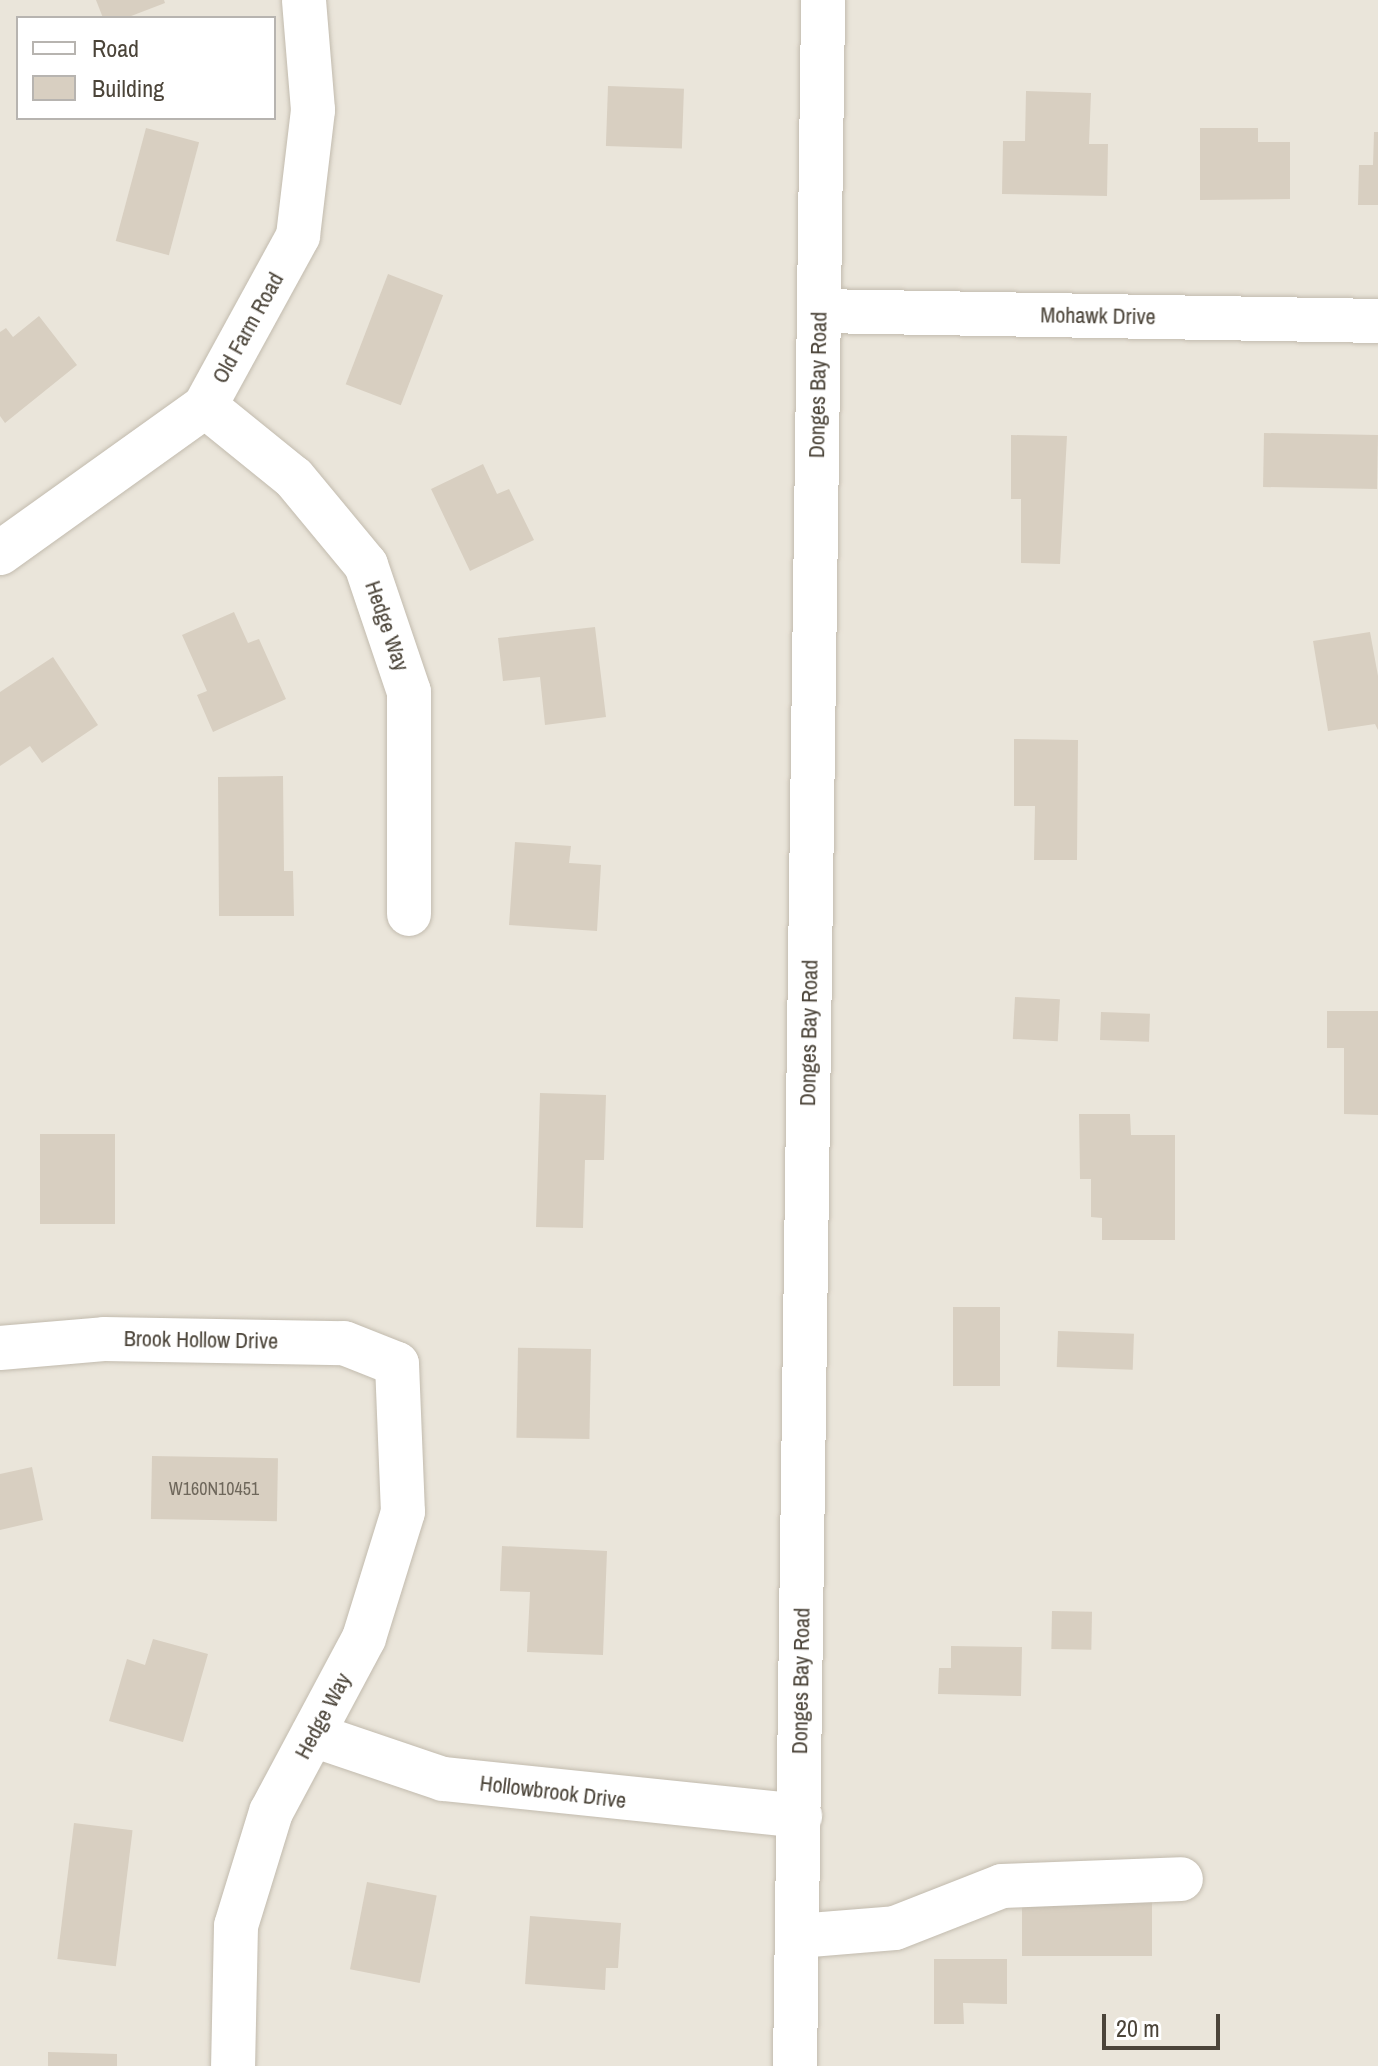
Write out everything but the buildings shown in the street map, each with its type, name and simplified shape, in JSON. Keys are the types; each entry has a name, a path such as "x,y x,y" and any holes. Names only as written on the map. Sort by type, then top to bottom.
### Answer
{"street":[{"name":"Old Farm Road","path":"0,553 205,406 298,236 313,110 304,0"},
{"name":"Donges Bay Road","path":"795,2066 823,0"},
{"name":"Mohawk Drive","path":"819,311 1378,321"},
{"name":"Hedge Way","path":"205,406 294,478 366,565 409,692 409,914"},
{"name":"Brook Hollow Drive","path":"0,1348 104,1339 344,1343 397,1364"},
{"name":"Hedge Way","path":"233,2066 236,1926 271,1812 364,1638 403,1512 397,1364"},
{"name":"Hollowbrook Drive","path":"313,1735 443,1779 800,1816"},
{"path":"798,1936 895,1928 1002,1886 1181,1879"}],"shaded area":[{"path":"0,0 1378,0 1378,2066 0,2066"}]}
